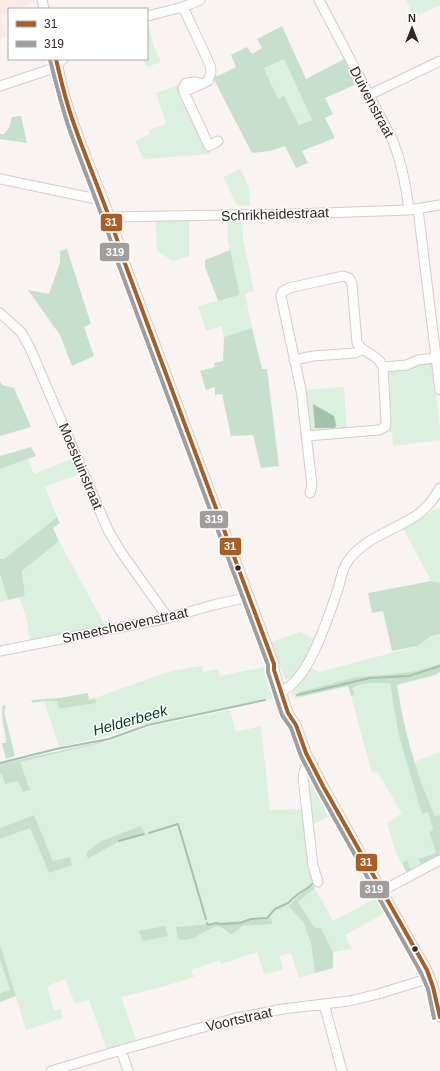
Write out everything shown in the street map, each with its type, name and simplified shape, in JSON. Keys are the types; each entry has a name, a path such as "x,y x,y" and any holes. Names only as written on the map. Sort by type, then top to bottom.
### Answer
{"street":[{"path":"148,16 183,7 200,0"},
{"name":"Duivenstraat","path":"319,0 393,141 399,156 414,209 439,374 440,390"},
{"path":"183,7 210,65 210,76 208,81 184,92 208,146 218,141"},
{"path":"0,86 51,69 59,61"},
{"path":"59,61 67,103 248,595 274,664 278,670 283,690 293,711 296,725 323,786 415,950 423,961 428,979 435,994 440,1017"},
{"path":"369,95 440,61"},
{"path":"0,179 92,198 102,196"},
{"name":"Schrikheidestraat","path":"110,217 293,214 414,209 440,205"},
{"path":"307,436 380,430 385,427 386,420 383,367 377,357 358,346 356,340 351,281 346,277 337,276 289,288 282,292 281,299 301,390 312,485 310,493"},
{"name":"Moestuinstraat","path":"0,313 21,332 30,348 108,530 121,552 168,618"},
{"path":"294,360 313,356 355,353 362,349"},
{"path":"383,367 407,365 418,360 436,358"},
{"path":"283,690 295,682 306,665 318,642 346,565 356,552 369,542 417,515 436,502 440,488"},
{"name":"Smeetshoevenstraat","path":"0,651 168,618 240,599 248,595"},
{"path":"313,765 305,769 303,777 314,866 318,882"},
{"path":"382,891 440,860"},
{"name":"Voortstraat","path":"51,1071 236,1018 378,994 428,979"},
{"path":"324,1004 342,1071"},
{"path":"121,1050 128,1071"}],"shaded area":[{"path":"0,0 34,0 35,2 19,8 8,8 8,12 1,15 7,36 0,39"},
{"path":"406,0 440,0 440,5 414,17"},
{"path":"148,23 153,44 161,62 147,67 143,60 148,60"},
{"path":"282,26 306,79 346,58 359,83 325,98 333,114 325,118 335,138 302,151 308,163 296,168 285,146 270,151 252,153 212,76 218,76 236,67 231,55 247,47 252,54 262,48 257,39","holes":["284,59 312,120 299,125 284,96 278,99 264,68"]},
{"path":"284,59 312,120 299,125 284,97 278,99 264,68"},
{"path":"179,85 211,154 144,159 135,141 150,134 149,130 166,124 156,93"},
{"path":"21,116 27,143 0,139 0,134 4,134 9,128 12,117"},
{"path":"240,169 249,187 250,206 237,205 223,177"},
{"path":"242,217 243,239 254,291 245,294 252,328 224,337 222,326 206,331 198,306 240,295 228,243 227,218"},
{"path":"189,218 189,256 173,261 157,251 156,219"},
{"path":"67,249 91,324 84,327 94,356 72,366 60,335 28,290 49,294 60,263 60,251"},
{"path":"230,250 240,295 218,301 205,267 205,260"},
{"path":"252,328 262,369 267,369 279,466 261,468 253,435 231,436 222,394 215,395 215,387 206,390 200,371 215,367 214,363 223,361 224,337"},
{"path":"429,362 433,369 440,427 440,440 393,446 392,432 389,432 385,377 386,371"},
{"path":"0,381 2,385 14,388 31,427 0,436"},
{"path":"344,387 347,431 310,432 303,390"},
{"path":"313,404 334,416 336,425 335,428 315,428"},
{"path":"31,447 36,456 0,469 0,456"},
{"path":"74,458 79,474 45,487 57,517 4,559 0,559 0,469 28,459 34,474"},
{"path":"440,507 440,583 431,581 403,528"},
{"path":"57,517 60,523 53,528 59,541 22,571 25,596 8,600 0,574 0,559 4,559"},
{"path":"59,541 106,627 30,642 27,620 19,597 25,596 22,571"},
{"path":"0,574 8,600 0,602"},
{"path":"431,581 440,583 440,634 431,636 418,646 392,651 383,611 372,613 368,593"},
{"path":"300,632 315,639 299,671 290,679 285,679 271,642"},
{"path":"440,634 440,664 416,671 356,677 299,692 300,697 295,699 294,695 291,696 292,691 302,680 310,667 319,672 418,646 431,636"},
{"path":"440,664 440,672 435,675 397,685 403,719 416,768 435,816 440,815 440,865 432,866 408,876 402,863 407,860 410,869 422,866 418,859 436,853 429,832 433,830 428,812 422,814 399,736 390,683 369,683 359,685 352,688 355,695 351,696 348,686 300,697 299,692 356,677 416,671"},
{"path":"202,666 203,672 218,669 220,676 268,666 278,697 141,725 108,736 59,747 44,701 58,701 59,709 96,703 95,698 171,671"},
{"path":"369,683 390,683 422,813 428,812 433,830 429,832 436,853 419,859 422,866 410,870 406,860 402,863 395,850 387,823 402,814 378,772 372,773 351,696 354,695 352,687"},
{"path":"88,693 89,700 95,698 96,703 59,709 57,701 33,703 31,700 59,698"},
{"path":"3,705 6,706 4,712 15,756 6,759 2,743 6,743 2,715"},
{"path":"230,710 236,732 261,726 270,810 303,809 313,885 288,906 304,923 311,944 315,973 299,978 291,953 280,956 283,970 264,974 257,952 221,964 220,960 191,970 194,977 121,997 137,1042 107,1050 89,1000 75,1004 65,979 47,986 54,1011 60,1009 63,1018 26,1030 0,944 0,839 30,828 49,873 53,861 34,815 0,828 0,774 19,762 109,741 148,727","holes":["142,826 144,834 118,842 89,859 101,841","272,923 243,926 236,932 225,932 218,926 210,928 200,935 181,940 176,927 208,924"]},
{"path":"105,742 20,762 30,790 23,792 18,781 5,784 2,774 0,774 0,764"},
{"path":"440,752 440,815 435,816 424,793 414,762"},
{"path":"306,774 310,775 328,817 311,825"},
{"path":"34,815 53,861 70,857 72,865 49,873 30,828 0,839 0,828"},
{"path":"141,826 145,834 118,842 88,859 86,853 101,841"},
{"path":"313,885 315,888 298,902 315,928 321,928 333,952 333,968 315,973 311,944 304,923 288,906"},
{"path":"315,888 333,921 378,897 387,912 345,935 352,949 333,952 321,928 315,928 298,902"},
{"path":"271,918 272,924 243,926 231,934 218,926 188,940 178,939 176,927"},
{"path":"165,926 168,936 143,941 139,931"},
{"path":"0,944 16,996 0,1002 0,993 10,990 0,960"},
{"path":"0,960 10,990 0,993"}],"waterway":[{"name":"Helderbeek","path":"297,695 370,678 409,676 440,666"},
{"name":"Helderbeek","path":"0,763 56,749 109,739 148,725 265,700"},
{"path":"149,833 178,824 206,919"},
{"path":"119,841 144,834"},
{"path":"207,923 208,925 216,923 240,923 251,919 267,918 275,909 288,903 312,884"}],"transit line":[{"name":"319","path":"50,60 63,109 74,142 268,665 268,672 282,715 291,728 301,756 318,789 421,973 428,989 434,1018"},
{"name":"31","path":"56,60 66,100 74,124 274,664 274,670 288,713 296,725 306,753 323,786 427,970 433,987 440,1017"}]}
